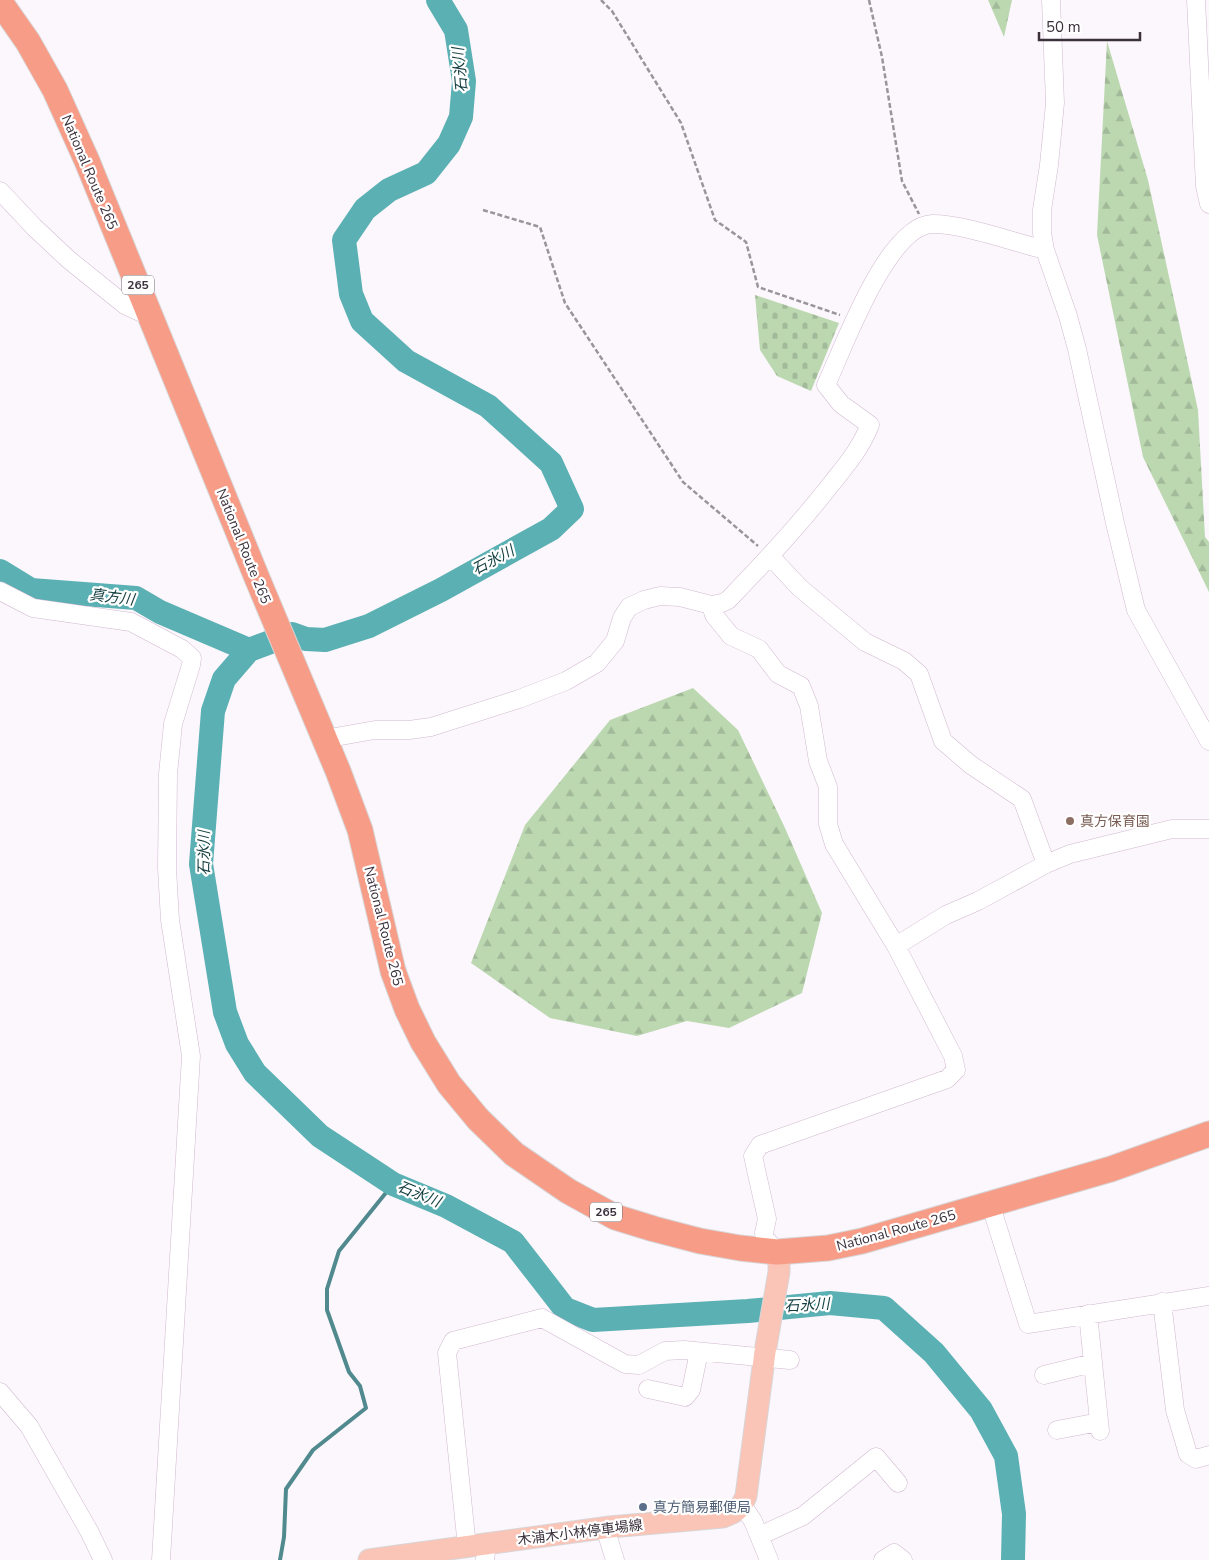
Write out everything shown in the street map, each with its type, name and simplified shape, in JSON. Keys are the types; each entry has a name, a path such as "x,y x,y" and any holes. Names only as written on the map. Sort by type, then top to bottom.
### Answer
{"highway":[{"name":"National Route 265","path":"0,2 28,42 55,90 87,161 338,771 360,830 393,971 407,1009 423,1042 449,1084 478,1119 514,1154 568,1191 615,1217 700,1241 740,1248 778,1262 862,1241 1111,1169 1209,1134"}],"main road":[{"path":"742,1506 746,1496 778,1262"},
{"name":"木浦木小林停車場線","path":"374,1560 480,1550 605,1528 723,1516 733,1513 742,1506"}],"street":[{"path":"1051,0 1056,103 1042,210 1044,250 1068,316 1077,349 1102,468 1136,610 1209,741"},
{"path":"1196,0 1204,72 1205,186 1209,204"},
{"path":"0,191 68,259 125,305 151,317"},
{"path":"324,739 375,730 409,730 431,727 519,699 566,680 597,663 615,640 622,618 629,607 644,600 660,596 680,597 711,605 728,600 771,557 862,444 870,425 840,404 826,385 868,291 900,242 914,230 931,224 961,228 1044,250"},
{"path":"771,557 800,588 865,642 904,661 919,674 943,741 971,765 1022,799 1046,864"},
{"path":"0,591 33,608 131,622 166,640 192,658 173,724 168,774 167,868 170,920 191,1056 161,1560"},
{"path":"711,605 714,615 731,636 759,649 778,674 801,686 809,706 818,761 828,787 828,824 834,844 896,946 953,1056 956,1070 947,1079 760,1145 753,1156 767,1218 764,1233 778,1262"},
{"path":"896,946 946,915 978,901 1046,864 1070,854 1172,829 1209,829"},
{"path":"991,1203 1028,1324 1209,1296"},
{"path":"1162,1302 1175,1410 1188,1454 1196,1459 1209,1455"},
{"path":"1057,1430 1099,1426 1088,1314"},
{"path":"480,1550 447,1353 453,1341 542,1318 625,1364 639,1365 665,1351 684,1350 764,1355 790,1360"},
{"path":"648,1389 685,1396 692,1390 699,1352"},
{"path":"1044,1375 1093,1363"},
{"path":"0,1392 29,1426 89,1531 103,1560"},
{"path":"759,1536 803,1516 876,1457 898,1483"},
{"path":"742,1506 753,1521 769,1560"},
{"path":"605,1528 615,1560"},
{"path":"883,1560 894,1553 903,1560"}],"path":[{"path":"601,0 612,11 681,123 715,220 746,242 758,287 855,320"},
{"path":"869,0 882,57 902,181 925,226"},
{"path":"483,210 540,227 565,303 683,482 771,557"}],"green space":[{"path":"988,0 1012,0 1004,37"},
{"path":"1107,41 1148,180 1198,410 1205,537 1209,542 1209,592 1143,457 1097,235"},
{"path":"755,295 839,323 811,391 777,376 760,350"},
{"path":"693,688 738,730 785,828 822,913 802,993 729,1028 687,1021 637,1036 550,1018 471,963 525,825 610,720"}],"waterway":[{"name":"石氷川","path":"438,0 456,30 464,81 461,117 449,144 426,173 389,190 365,209 344,240 351,294 362,321 406,361 488,406 551,463 572,509 551,529 441,590 369,626 325,640 306,639 292,634 249,650 224,679 213,711 201,864 225,1012 237,1044 255,1073 320,1136 393,1184 446,1206 513,1242 565,1309 593,1320 748,1311 830,1303 884,1308 934,1353 981,1410 1006,1456 1014,1514 1013,1560"},
{"name":"真方川","path":"0,571 31,590 136,598 160,612 249,650"},
{"path":"280,1560 284,1537 286,1489 313,1450 366,1408 360,1386 349,1372 327,1310 327,1289 339,1251 393,1184"}],"place":[{"name":"真方保育園","path":"1070,821"},
{"name":"真方簡易郵便局","path":"643,1507"}]}
